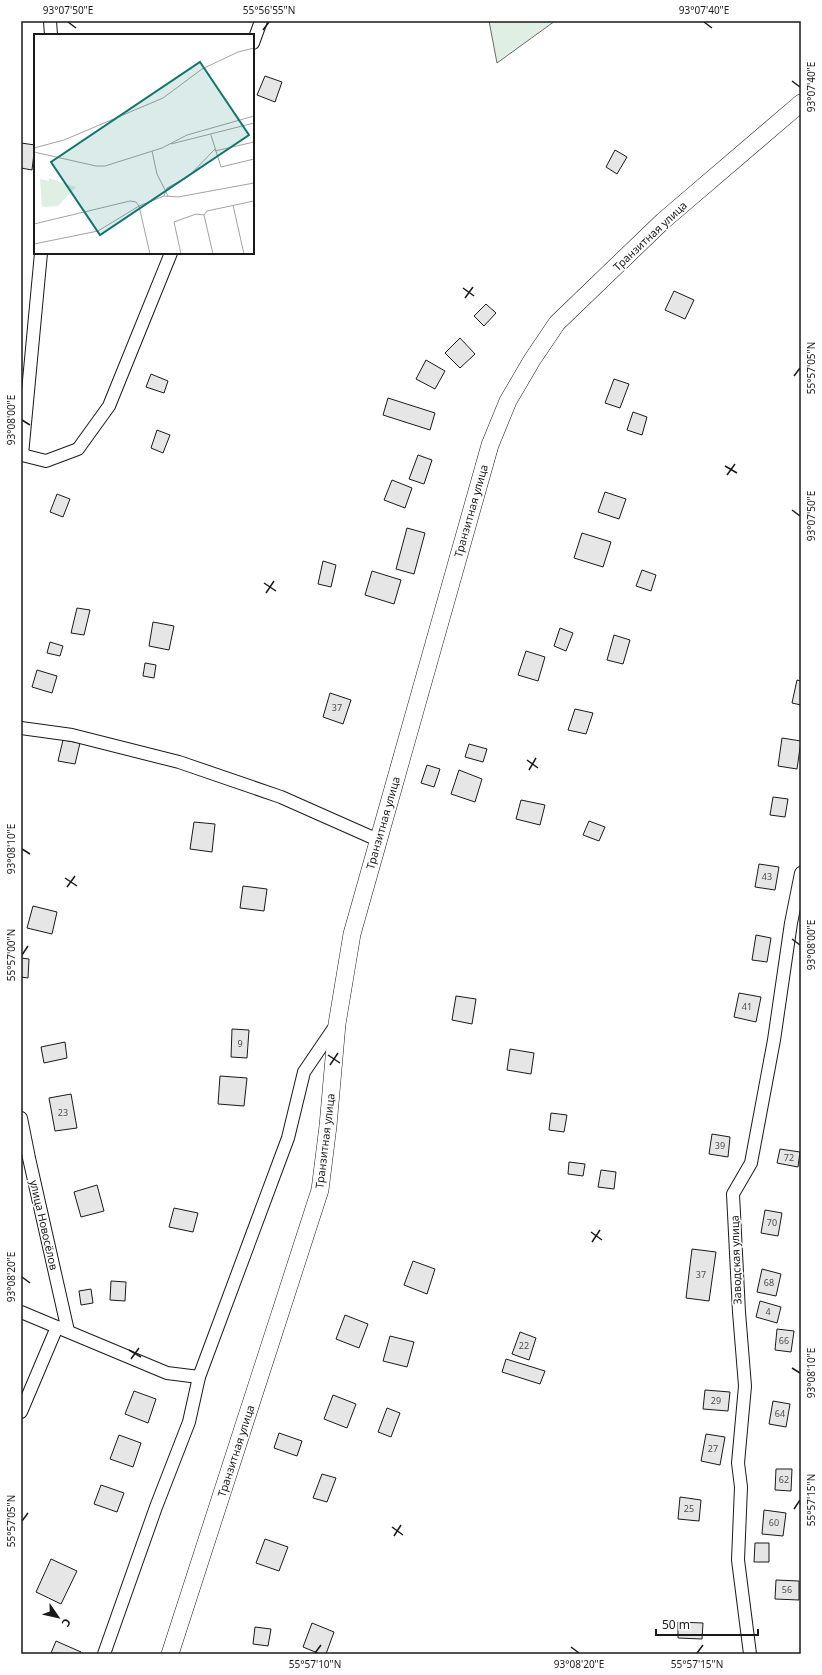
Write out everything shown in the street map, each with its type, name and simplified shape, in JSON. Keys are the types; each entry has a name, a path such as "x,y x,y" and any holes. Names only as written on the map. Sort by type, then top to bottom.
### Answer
{"main road":[{"name":"Транзитная улица","path":"170,1654 320,1190 328,1126 337,1024 352,934 490,445 508,400 532,360 557,324 663,221 801,103"}],"street":[{"path":"50,21 51,34"},
{"path":"254,40 261,21"},
{"path":"41,254 21,457 46,461 78,449 109,406 171,254"},
{"path":"21,728 72,735 179,762 281,797 378,840"},
{"name":"Заводская улица","path":"750,1654 738,1560 741,1487 738,1463 745,1386 738,1312 733,1194 751,1163 774,1040 801,873"},
{"path":"104,1654 156,1507 189,1422 199,1378 288,1138 304,1072 337,1024"},
{"name":"улица Новосёлов","path":"21,1118 62,1329"},
{"path":"21,1312 167,1374 199,1378"},
{"path":"21,1412 62,1329"}],"green space":[{"path":"489,21 555,21 497,63"}],"building":[{"path":"265,76 282,82 275,102 257,95"},
{"path":"21,143 34,145 32,170 21,168"},
{"path":"615,150 627,157 617,174 606,167"},
{"path":"674,291 694,300 685,319 665,310"},
{"path":"486,304 496,313 484,326 474,316"},
{"path":"460,338 475,354 460,368 445,353"},
{"path":"426,360 445,371 435,389 416,379"},
{"path":"151,374 168,381 164,393 146,387"},
{"path":"614,379 629,384 620,408 605,403"},
{"path":"388,398 435,413 430,430 383,415"},
{"path":"633,412 647,417 642,435 627,430"},
{"path":"157,430 170,435 163,453 151,448"},
{"path":"418,455 432,460 424,484 409,479"},
{"path":"392,480 412,488 405,508 384,500"},
{"path":"605,492 626,499 619,519 598,512"},
{"path":"57,494 70,499 63,517 50,512"},
{"path":"407,528 425,533 414,574 396,569"},
{"path":"582,533 611,542 603,567 574,558"},
{"path":"323,561 336,565 331,587 318,584"},
{"path":"642,570 656,575 651,591 636,586"},
{"path":"372,571 401,580 394,604 365,595"},
{"path":"77,608 90,610 84,635 71,633"},
{"path":"153,622 174,626 169,650 149,646"},
{"path":"560,628 573,633 566,651 554,646"},
{"path":"614,635 630,640 623,664 607,660"},
{"path":"50,642 63,646 60,656 47,653"},
{"path":"526,651 545,657 538,681 518,675"},
{"path":"145,663 156,665 154,678 143,676"},
{"path":"37,670 57,676 52,693 32,687"},
{"path":"797,680 801,681 801,705 792,703"},
{"path":"330,693 351,700 343,724 323,717"},
{"path":"575,709 593,713 586,734 568,730"},
{"path":"782,738 801,741 797,769 778,766"},
{"path":"63,740 80,743 75,764 58,761"},
{"path":"469,744 487,749 483,762 465,757"},
{"path":"427,765 440,769 434,787 421,783"},
{"path":"459,770 482,779 475,802 451,794"},
{"path":"773,797 788,799 785,817 770,815"},
{"path":"521,800 545,805 540,825 516,819"},
{"path":"589,821 605,827 599,841 583,835"},
{"path":"194,822 215,824 212,852 190,849"},
{"path":"759,864 779,867 775,890 755,887"},
{"path":"243,886 267,889 264,911 240,908"},
{"path":"33,906 57,912 52,934 27,928"},
{"path":"756,935 771,938 767,962 752,960"},
{"path":"21,958 29,959 28,978 21,977"},
{"path":"739,993 761,997 756,1022 734,1017"},
{"path":"456,996 476,999 472,1024 452,1020"},
{"path":"232,1029 249,1030 247,1058 231,1057"},
{"path":"65,1042 67,1058 44,1063 41,1047"},
{"path":"510,1049 534,1053 531,1074 507,1070"},
{"path":"220,1076 247,1078 244,1106 218,1104"},
{"path":"71,1094 77,1128 55,1131 49,1098"},
{"path":"551,1113 567,1115 564,1132 549,1130"},
{"path":"712,1134 730,1137 728,1157 709,1154"},
{"path":"780,1149 800,1152 798,1167 777,1163"},
{"path":"569,1162 585,1164 583,1176 568,1174"},
{"path":"601,1170 616,1172 614,1189 598,1187"},
{"path":"97,1185 104,1211 81,1217 74,1192"},
{"path":"174,1208 198,1213 193,1232 169,1227"},
{"path":"765,1210 782,1213 778,1236 761,1233"},
{"path":"692,1249 716,1252 709,1301 686,1298"},
{"path":"413,1261 435,1269 427,1294 404,1285"},
{"path":"762,1269 781,1274 776,1296 757,1292"},
{"path":"111,1281 126,1282 125,1301 110,1300"},
{"path":"91,1289 93,1303 81,1305 79,1291"},
{"path":"760,1301 781,1307 777,1323 756,1317"},
{"path":"345,1315 368,1324 359,1348 336,1339"},
{"path":"777,1329 794,1331 791,1352 775,1350"},
{"path":"520,1332 536,1338 529,1360 512,1354"},
{"path":"390,1336 414,1342 407,1367 383,1361"},
{"path":"506,1359 545,1371 540,1384 502,1372"},
{"path":"705,1390 730,1392 728,1411 703,1409"},
{"path":"134,1391 156,1399 148,1423 125,1414"},
{"path":"333,1395 356,1404 347,1428 324,1419"},
{"path":"773,1401 790,1404 786,1427 769,1424"},
{"path":"387,1408 400,1413 391,1437 378,1432"},
{"path":"279,1433 302,1441 297,1456 274,1448"},
{"path":"706,1434 725,1437 720,1465 701,1461"},
{"path":"119,1435 141,1443 133,1467 110,1459"},
{"path":"776,1469 792,1469 791,1491 775,1490"},
{"path":"322,1474 336,1478 327,1502 313,1498"},
{"path":"101,1485 124,1493 117,1512 94,1504"},
{"path":"680,1497 701,1500 699,1521 678,1519"},
{"path":"764,1510 786,1513 783,1536 762,1534"},
{"path":"265,1539 288,1547 279,1571 256,1563"},
{"path":"755,1543 769,1543 769,1562 754,1562"},
{"path":"51,1559 77,1571 61,1604 36,1592"},
{"path":"776,1580 799,1581 799,1600 775,1599"},
{"path":"678,1622 703,1623 702,1639 678,1638"},
{"path":"312,1623 334,1632 326,1654 320,1654 303,1647"},
{"path":"255,1627 271,1629 268,1646 253,1644"},
{"path":"56,1641 81,1652 80,1654 51,1653"}]}
